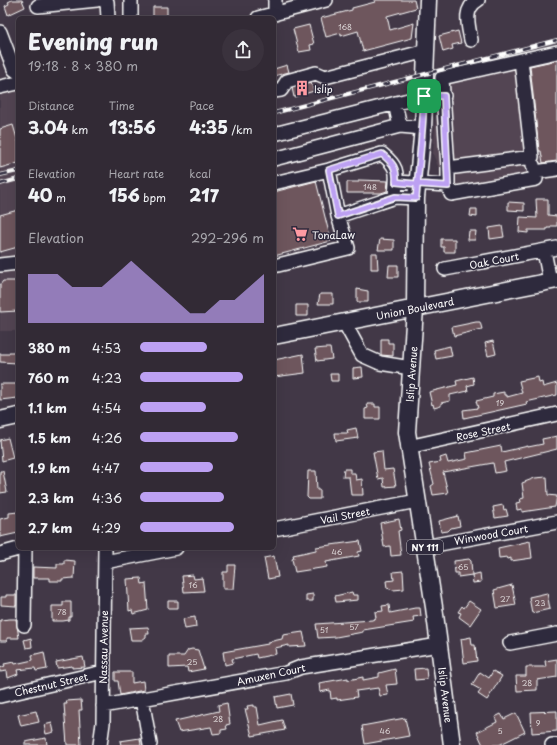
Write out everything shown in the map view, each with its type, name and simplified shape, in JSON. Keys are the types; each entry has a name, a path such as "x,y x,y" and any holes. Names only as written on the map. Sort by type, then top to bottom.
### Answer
{"main road":[{"name":"Islip Avenue","path":"428,0 423,128 417,191 415,308 407,432 408,447 439,645 451,745"},
{"name":"Union Boulevard","path":"276,336 553,280"},
{"path":"0,420 16,416"}],"street":[{"path":"38,8 97,0"},
{"path":"102,0 107,2 108,16"},
{"path":"131,0 131,16"},
{"path":"275,0 275,14"},
{"path":"266,16 326,0"},
{"path":"471,40 467,16 471,4 478,0"},
{"path":"0,32 14,69 16,70"},
{"path":"276,91 281,90 287,81 316,73 324,77 426,51"},
{"path":"521,60 536,180 451,194 448,186 442,78 521,60 557,52"},
{"path":"0,87 16,83"},
{"path":"276,133 424,96 444,96"},
{"path":"395,103 400,126"},
{"path":"276,157 400,126 423,128"},
{"path":"276,183 329,170 382,154 393,163 396,170 395,197"},
{"path":"448,168 532,157"},
{"path":"535,172 557,169"},
{"path":"276,266 348,248 338,216 329,170"},
{"path":"396,182 417,191"},
{"path":"338,216 417,191 448,186"},
{"name":"Oak Court","path":"445,269 557,248"},
{"path":"544,251 553,280"},
{"path":"0,265 16,263"},
{"path":"344,322 362,355 380,362 411,368"},
{"name":"Rose Street","path":"408,447 557,414"},
{"name":"Vail Street","path":"276,528 417,501"},
{"name":"Winwood Court","path":"424,546 557,522"},
{"path":"0,554 16,550"},
{"path":"24,625 25,550"},
{"name":"Nassau Avenue","path":"100,745 103,706 105,550"},
{"path":"105,562 166,550"},
{"path":"510,643 557,634"},
{"name":"Amuxen Court","path":"103,706 286,672 301,667 439,645"},
{"name":"Chestnut Street","path":"0,696 103,672"},
{"path":"142,699 150,744"},
{"path":"552,745 557,745"}],"shaded area":[{"path":"557,49 557,178 450,196 433,154 439,77"},
{"path":"16,90 16,331 0,331 0,94"}],"building":[{"path":"12,0 22,0 25,7 8,15 5,6"},
{"path":"374,0 414,0 416,8 387,16 390,30 414,23 412,38 363,51 358,31 341,36 341,33 326,37 321,18 352,10 352,8 375,2"},
{"path":"153,7 167,7 167,16 153,16"},
{"path":"309,25 314,44 310,45 311,50 299,52 293,29"},
{"path":"458,31 461,43 452,45 453,49 443,52 439,36"},
{"path":"557,60 557,161 543,163 541,151 539,151 530,66"},
{"path":"287,65 289,72 276,75 276,68"},
{"name":"Islip","path":"311,83 314,91 294,97 292,88"},
{"path":"13,125 16,135 16,164 0,168 0,129"},
{"path":"359,180 388,181 387,191 381,193 347,193 347,182 359,182"},
{"path":"316,181 331,241 276,255 276,191"},
{"path":"536,199 548,199 548,215 557,216 557,226 551,226 551,228 547,228 547,230 528,230 528,233 519,232 520,217 537,218"},
{"path":"508,202 524,203 524,211 508,210"},
{"path":"471,209 477,209 477,217 470,216"},
{"path":"16,211 16,248 0,252 0,215"},
{"path":"502,226 504,237 490,239 489,228"},
{"path":"469,231 476,231 475,240 468,240"},
{"path":"380,239 394,240 394,250 378,250"},
{"path":"441,239 455,239 455,252 444,252 444,247 441,247"},
{"path":"371,253 377,253 378,269 371,269"},
{"path":"389,265 398,265 398,277 388,277"},
{"path":"3,281 16,281 16,311 0,312 0,285"},
{"path":"357,289 368,291 368,302 357,302"},
{"path":"320,294 333,294 333,304 318,304"},
{"path":"296,305 308,305 308,316 296,316"},
{"path":"480,322 482,329 454,336 452,327"},
{"path":"381,339 388,339 388,343 393,343 393,356 381,355"},
{"path":"493,341 496,354 488,356 485,343"},
{"path":"450,346 452,356 436,359 434,350"},
{"path":"330,348 332,359 317,361 315,349"},
{"path":"9,352 16,352 16,363 0,362 0,354 9,354"},
{"path":"303,354 305,373 276,377 276,360"},
{"path":"362,367 363,377 353,378 353,368"},
{"path":"330,374 338,374 338,381 331,381"},
{"path":"473,377 474,384 467,386 468,391 450,395 450,401 441,403 441,406 434,408 429,392 457,385 456,381"},
{"path":"538,377 539,383 542,382 543,387 557,383 557,395 526,402 527,404 464,418 463,410 478,408 476,401 493,397 493,394 504,392 504,395 507,395 507,397 522,393 519,381"},
{"path":"0,384 16,384 16,398 0,400"},
{"path":"367,404 375,404 375,407 380,407 380,419 365,419 365,409 368,408"},
{"path":"356,428 358,438 336,441 335,433 348,433 347,430"},
{"path":"557,436 557,449 504,462 506,471 495,473 493,463 443,472 448,493 433,495 431,486 434,484 429,464 441,462 440,458 446,456 448,463 467,459 466,453 501,446 502,452 543,444 542,439"},
{"path":"8,438 13,458 2,461 0,440"},
{"path":"382,451 384,470 393,469 396,486 384,487 383,478 378,479 373,452"},
{"path":"344,469 350,469 350,473 355,473 356,480 362,479 363,495 351,495 349,477 343,477"},
{"path":"0,471 3,471 7,492 0,493"},
{"path":"308,471 316,471 317,490 320,490 320,499 309,499 307,497"},
{"path":"547,477 548,495 557,496 555,507 522,512 522,509 517,510 516,503 521,502 520,499 524,498 522,483 535,478"},
{"path":"503,505 508,516 495,518 493,507"},
{"path":"16,512 16,533 0,537 0,519 9,517 9,513"},
{"path":"458,516 460,526 441,532 439,521"},
{"path":"399,519 401,530 398,531 401,555 391,556 390,546 384,547 380,523"},
{"path":"360,541 362,551 358,552 359,556 326,562 327,567 295,572 292,559 294,558 293,555 316,550 316,547"},
{"path":"530,541 532,558 511,561 511,558 508,559 507,557 499,558 498,548"},
{"path":"274,556 278,577 268,579 264,558"},
{"path":"469,559 471,561 472,575 458,577 458,573 455,573 454,561"},
{"path":"64,560 75,561 74,578 62,579 62,581 50,581 50,578 33,578 33,567 57,568 57,564 64,564"},
{"path":"228,565 235,565 233,589 223,589 223,572 228,572"},
{"path":"403,571 404,589 393,590 387,588 386,581 394,580 393,572"},
{"path":"480,573 481,582 473,583 472,575"},
{"path":"193,575 194,579 202,578 204,591 184,592 182,576"},
{"path":"141,578 142,584 146,583 148,610 133,614 132,610 129,611 127,579"},
{"path":"512,585 516,605 497,608 494,590"},
{"path":"352,592 353,595 358,595 358,600 336,602 335,596"},
{"path":"547,593 550,609 532,613 529,597"},
{"path":"313,594 313,601 306,601 306,595"},
{"path":"6,595 16,595 16,606 1,605 1,597 6,597"},
{"path":"168,601 178,601 178,608 168,608"},
{"path":"469,601 481,609 470,625 459,617 461,613 458,612 462,606 464,608"},
{"path":"63,602 71,602 71,617 69,617 69,620 52,621 52,606 63,606"},
{"path":"389,605 390,613 420,608 421,616 413,617 414,622 363,630 363,632 336,637 318,638 316,624 372,620 376,618 375,612 383,611 382,606"},
{"path":"195,617 196,627 185,629 183,619"},
{"path":"16,619 19,638 7,638 7,641 0,641 0,620"},
{"path":"148,627 149,634 146,634 146,637 142,640 131,640 129,628"},
{"path":"303,632 306,646 289,647 289,645 275,648 276,654 257,658 256,654 232,659 233,663 225,665 223,652 268,644 268,642 282,639 283,635"},
{"path":"471,637 472,645 475,645 477,661 464,663 461,639"},
{"path":"31,638 32,647 26,648 24,640"},
{"path":"188,650 198,650 204,669 188,672 187,667 169,668 169,656 184,656"},
{"path":"44,652 47,669 36,671 35,668 17,670 18,674 8,678 7,671 0,672 0,668 5,666 4,664 14,662 15,664 33,660 32,655"},
{"path":"83,657 85,667 72,668 72,666 57,668 56,662"},
{"path":"557,659 557,677 537,680 537,690 517,691 516,676 526,676 526,667 546,667 545,661"},
{"path":"426,668 427,679 415,680 414,669"},
{"path":"395,669 397,684 386,685 388,695 380,696 378,688 356,691 357,697 337,700 337,698 331,699 330,690 320,692 319,683 348,678 348,680 363,677 363,680 379,677 379,673"},
{"path":"493,671 502,676 487,700 478,694 481,690 472,685 480,672 489,678"},
{"path":"115,672 132,672 132,683 143,681 144,690 120,695 118,681 115,681"},
{"path":"291,694 293,705 277,708 275,697"},
{"path":"81,700 82,710 79,710 81,745 67,745 64,704 67,704 66,701"},
{"path":"227,703 230,724 226,725 227,729 221,730 221,733 213,734 211,727 179,732 175,721 219,711 218,705"},
{"path":"254,705 254,707 257,707 260,725 282,720 285,730 252,736 245,709 248,709 247,706"},
{"path":"36,711 39,722 21,726 18,715"},
{"path":"557,711 557,731 532,733 531,712"},
{"path":"516,713 525,732 499,745 483,745 477,732 497,722 495,717 501,714 504,719"},
{"path":"405,718 409,736 365,744 362,726"},
{"path":"52,723 54,732 46,734 44,725"},
{"path":"46,738 47,745 25,745 25,742"},
{"path":"140,738 141,745 121,745 120,741"}],"railway":[{"path":"276,112 557,40"},
{"path":"0,175 16,171"},
{"path":"0,184 16,180"}],"place":[{"name":"Islip","path":"302,88"},
{"name":"TonaLaw","path":"300,234"}],"route":[{"path":"424,96 423,128 417,184 416,198 395,197 338,216 329,170 382,154 393,163 396,170 396,182 417,184 426,185 448,186 444,96 424,96"}]}
